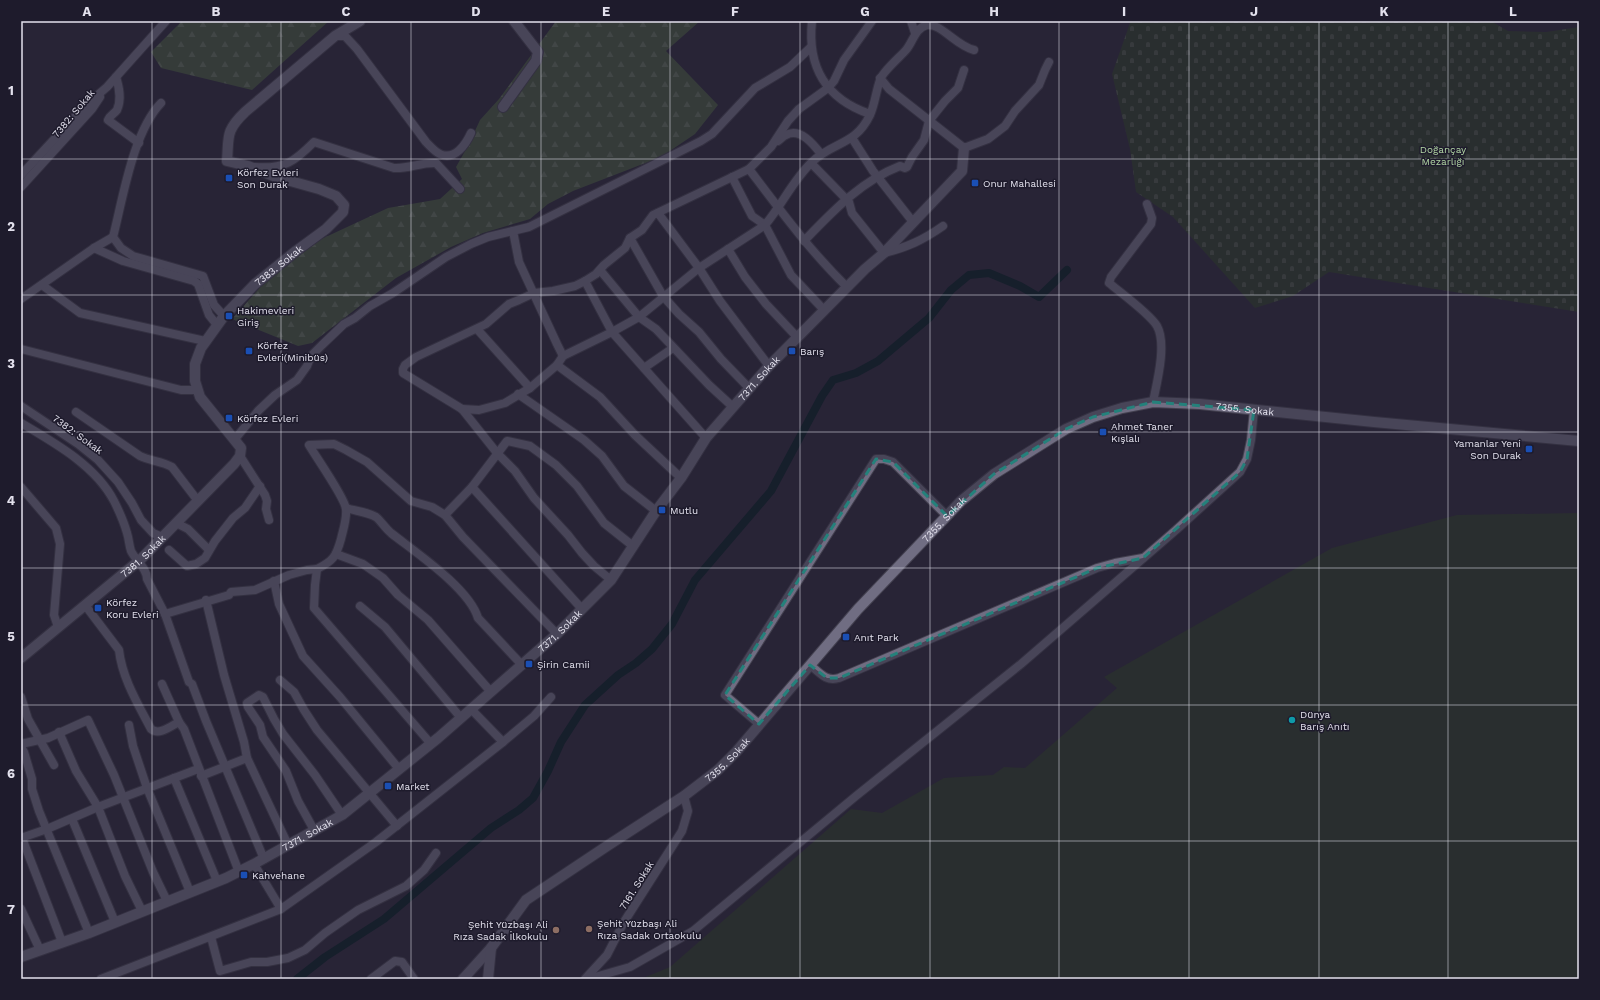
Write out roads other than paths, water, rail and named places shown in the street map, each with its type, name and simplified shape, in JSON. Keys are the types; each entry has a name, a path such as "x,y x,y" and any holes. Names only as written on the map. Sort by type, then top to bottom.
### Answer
{"street":[{"name":"7382: Sokak","path":"21,187 92,109 116,76 166,21"},
{"path":"335,36 360,21"},
{"path":"503,107 536,61 538,52 514,21"},
{"path":"812,21 811,47 815,65 821,78 828,88 849,105 870,114"},
{"path":"771,147 788,120 799,109 828,88 834,81 844,60 872,21"},
{"path":"911,21 915,33"},
{"path":"462,409 479,410 493,408 505,403 530,388 564,356 639,317 699,268 765,225 772,217 777,206 811,163 822,154 852,138 863,127 870,114 880,78 906,49 915,33 921,27 934,25 966,48 974,50"},
{"path":"335,36 345,36 357,49 426,142 439,154 446,156 455,154 460,150 471,133"},
{"name":"7383. Sokak","path":"235,439 200,397 195,381 195,364 201,348 224,316 255,284 326,229 343,212 344,205 336,196 319,189 258,171 248,166 227,162 229,132 234,122 335,36"},
{"path":"269,520 266,510 267,501 260,486 240,456 241,448 235,439 258,411 275,395 297,380 307,366 311,356 344,324 356,318 370,306 446,257 471,244 488,237 530,227 701,141 712,134 755,88 790,67 811,47"},
{"path":"880,78 889,89 964,148 988,139 1005,126 1015,111 1039,85 1044,70 1049,62"},
{"path":"804,240 846,199 872,179 900,166 905,168 908,167 912,156 924,140 929,121 958,88 964,70"},
{"path":"116,76 120,90 119,102 116,110 108,120 139,143"},
{"name":"7382: Sokak","path":"21,175 86,105 107,87"},
{"path":"21,299 94,248 113,237 134,156 150,115 161,102"},
{"path":"611,580 594,566 534,498 515,471 497,453 462,409 432,389 403,373 403,369 416,357 486,324 509,304 534,294 560,290 575,286 585,281 625,248 630,238 642,230 653,215 749,169 786,134 795,134 806,139 822,154"},
{"path":"852,138 878,177 912,222"},
{"path":"248,166 271,168 287,164 314,142 394,168 430,162 436,163 460,189"},
{"name":"7371. Sokak","path":"21,957 89,933 142,912 239,872 259,862 342,815 431,744 557,634 611,580 656,511 681,478 706,438 769,366 865,269 884,253 962,171 964,148"},
{"path":"811,163 849,202 852,213 884,253 904,248 926,238 943,226"},
{"path":"749,169 820,260 847,287"},
{"path":"732,177 752,216 765,225 791,275 824,310"},
{"path":"1147,204 1152,218 1151,224 1111,277 1109,283 1156,324 1160,332 1161,353 1153,402"},
{"path":"658,213 699,268 720,302 769,366"},
{"path":"513,231 519,262 564,356"},
{"path":"113,237 121,248 133,256 203,276 214,305 224,316"},
{"path":"630,238 663,296 679,314 699,332 735,375 749,388"},
{"path":"94,248 123,261 194,281 198,284 209,315 217,325"},
{"path":"728,249 745,277 766,304 797,337"},
{"path":"600,270 639,317 656,329 709,385 733,407"},
{"path":"585,281 612,332 706,438"},
{"path":"42,285 80,314 205,341"},
{"path":"477,329 530,388"},
{"path":"644,368 673,348"},
{"path":"21,349 181,390 198,390"},
{"path":"556,365 600,397 635,435 681,478"},
{"path":"518,394 584,440 602,456 624,486 656,511"},
{"name":"7355. Sokak","path":"463,979 491,948 526,900 684,796 718,770 858,609 961,501 994,474 1066,429 1108,412 1153,402 1200,404 1579,441"},
{"name":"7382: Sokak","path":"21,406 78,444 98,460 118,482 141,520 153,533 162,538"},
{"path":"588,979 630,967 693,931 856,796 1021,664 1240,472 1246,459 1249,446 1254,410"},
{"path":"76,412 140,456 172,466 198,501"},
{"path":"21,423 65,451 95,475 107,489 115,503 127,532 131,550 147,574 147,579 165,614 189,682 192,684 225,766 259,862 281,909"},
{"path":"445,515 472,487 507,441 530,446 556,465 577,486 604,523 633,546"},
{"path":"165,614 229,594 231,592 255,590 274,581 307,570 317,570 330,562 336,554 344,529 346,508 340,495 309,445 334,444 366,462 411,501 432,507 445,515 463,537 557,634"},
{"name":"7381. Sokak","path":"21,658 138,561 234,464 240,456"},
{"path":"759,724 725,695 876,459 884,459 893,462 946,516"},
{"path":"168,550 184,564 190,566 205,558 209,550 233,518 245,508 260,486"},
{"path":"21,487 56,528 60,544 54,615 58,627"},
{"path":"472,487 582,609"},
{"path":"346,508 375,517 389,532 445,576 476,610 478,618 522,665"},
{"path":"176,523 188,529 209,550"},
{"path":"336,554 363,564 383,578 398,595 428,620 491,692"},
{"path":"810,665 827,678 832,680 839,678 1097,568 1115,562 1143,558"},
{"path":"317,570 314,608 431,744"},
{"path":"274,581 279,604 303,656 340,697 399,769"},
{"path":"206,600 247,758 288,845"},
{"path":"85,605 119,650 120,659 132,691 151,728 158,732 179,722"},
{"path":"360,606 385,627 461,718"},
{"path":"280,680 294,692 317,730 397,826"},
{"path":"162,684 179,722 184,729 239,872"},
{"path":"232,700 247,703 258,695 263,697 283,734 315,775 342,815"},
{"path":"21,697 28,719 54,765"},
{"path":"101,979 211,938 281,909 397,826 503,742 534,716 551,697"},
{"path":"247,703 260,725 263,737 286,771 298,801 314,830"},
{"path":"471,709 503,742"},
{"path":"21,744 48,738 88,720 114,775 153,872 167,901"},
{"path":"129,725 133,746 147,788 190,892"},
{"path":"59,732 76,771 98,807 125,876 142,912"},
{"path":"21,747 24,752 32,779 32,789 89,933"},
{"path":"62,942 22,838 47,830 98,807 174,778 200,773 247,758"},
{"path":"174,778 217,881"},
{"name":"7161. Sokak","path":"585,979 607,955 624,922 682,831 688,811 684,796"},
{"path":"72,819 115,922"},
{"path":"211,938 220,971 252,962 267,962 288,958 304,950 358,910 406,886 424,870 436,853"},
{"path":"21,909 40,950"},
{"path":"488,979 491,948"},
{"path":"371,979 395,961 402,962 414,979"}],"waterway":[{"path":"297,979 325,957 384,919 491,828 519,810 533,798 548,771 561,742 585,705 618,675 636,663 652,649 672,624 695,580 771,491 822,396 833,380 856,373 878,361 929,318 951,290 969,275 989,273 1020,286 1039,297 1067,270"}],"place":[{"name":"Körfez Evleri Son Durak","path":"229,178"},
{"name":"Onur Mahallesi","path":"975,183"},
{"name":"Hakimevleri Giriş","path":"229,316"},
{"name":"Körfez Evleri(Minibüs)","path":"249,351"},
{"name":"Barış","path":"792,351"},
{"name":"Körfez Evleri","path":"229,418"},
{"name":"Ahmet Taner Kışlalı","path":"1103,432"},
{"name":"Yamanlar Yeni Son Durak","path":"1529,449"},
{"name":"Mutlu","path":"662,510"},
{"name":"Körfez Koru Evleri","path":"98,608"},
{"name":"Anıt Park","path":"846,637"},
{"name":"Şirin Camii","path":"529,664"},
{"name":"Dünya Barış Anıtı","path":"1292,720"},
{"name":"Market","path":"388,786"},
{"name":"Kahvehane","path":"244,875"},
{"name":"Şehit Yüzbaşı Ali Rıza Sadak Ortaokulu","path":"589,929"},
{"name":"Şehit Yüzbaşı Ali Rıza Sadak İlkokulu","path":"556,930"}],"park label":[{"name":"Doğançay Mezarlığı","path":"1443,154"}]}
